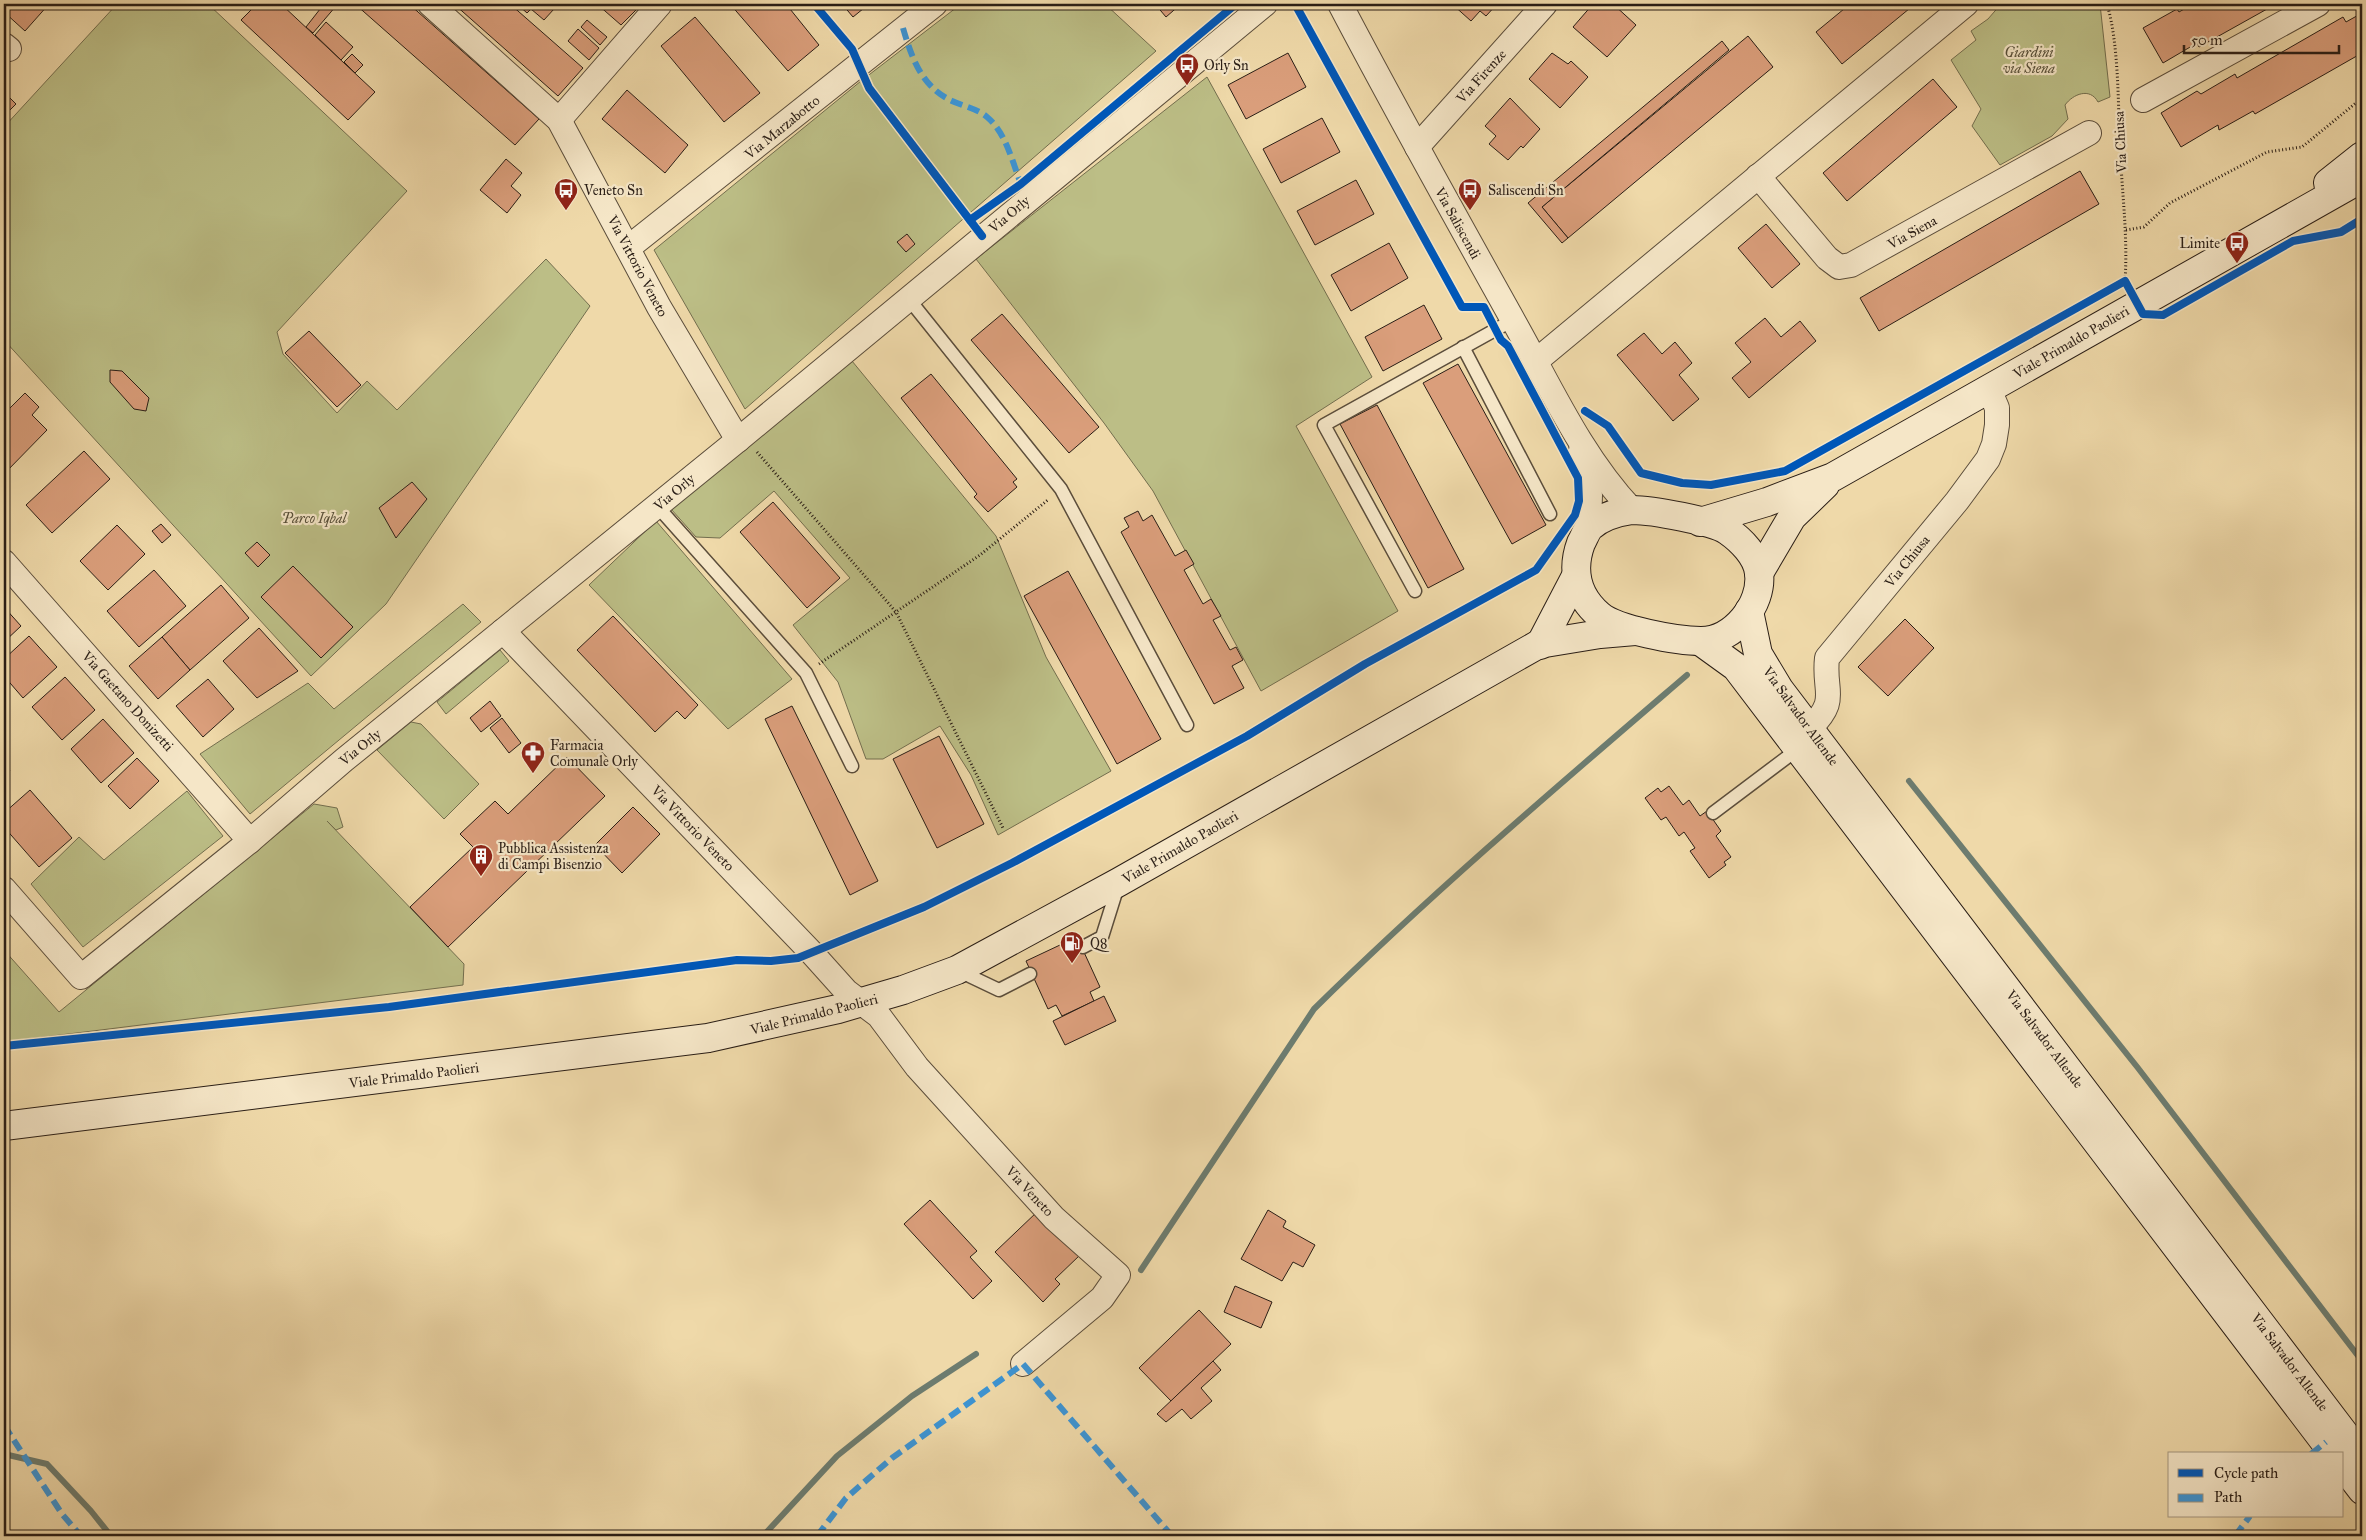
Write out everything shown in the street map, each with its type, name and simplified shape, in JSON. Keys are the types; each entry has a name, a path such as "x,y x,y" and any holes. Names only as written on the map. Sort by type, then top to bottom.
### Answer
{"main road":[{"path":"2298,214 2314,194 2362,156"},
{"name":"Viale Primaldo Paolieri","path":"1700,522 1767,502 1833,477 1989,388 2130,293 2298,214 2362,178"},
{"path":"2298,214 2328,210 2362,199"},
{"name":"Viale Primaldo Paolieri","path":"1576,576 1584,598 1600,616 1620,627 1700,641 1712,639 1729,632 1741,622 1749,611 1756,592 1759,572 1792,517 1833,477"},
{"name":"Viale Primaldo Paolieri","path":"1540,645 1576,576 1579,552 1589,528 1613,514 1632,510 1722,527 1750,552 1759,572"},
{"name":"Via Salvador Allende","path":"1749,611 1758,654 1779,689 1803,739 2333,1452"},
{"name":"Viale Primaldo Paolieri","path":"4,1126 708,1038 799,1020 903,990 957,970 1119,882 1540,645 1600,634 1635,631"},
{"name":"Via Salvador Allende","path":"1700,641 1736,667 1803,739 2362,1457"},
{"path":"2344,1467 2362,1490"}],"street":[{"name":"Via Vittorio Veneto","path":"430,4 558,120 659,307 738,440"},
{"path":"558,120 660,4"},
{"name":"Via Marzabotto","path":"628,248 935,4"},
{"name":"Via Orly","path":"4,889 81,977 250,842 344,760 738,440 1265,4"},
{"name":"Via Saliscendi","path":"1340,4 1579,441 1616,493 1632,510"},
{"name":"Via Firenze","path":"1417,147 1545,4"},
{"path":"1536,361 1966,4"},
{"path":"2143,100 2318,4"},
{"name":"Via Siena","path":"1758,176 1827,258 1839,267 1851,265 2089,133"},
{"name":"Via Chiusa","path":"1803,739 1828,704 1827,658 1957,501 1988,459 1994,444 1997,425 1997,408 1989,388"},
{"name":"Via Saliscendi","path":"1579,441 1590,495 1589,528"},
{"name":"Via Gaetano Donizetti","path":"4,562 221,806 250,842"},
{"name":"Via Vittorio Veneto","path":"503,631 812,952 846,991 863,1002"},
{"name":"Via Veneto","path":"863,1002 879,1016 916,1068 1054,1218 1118,1276 1102,1298 1023,1364"}],"lane":[{"path":"908,298 1061,489 1187,725"},
{"path":"1415,591 1324,425 1513,320"},
{"path":"1464,347 1550,514"},
{"path":"657,506 806,673 852,766"},
{"path":"1713,813 1803,739"},
{"path":"1083,947 1102,937 1119,882"},
{"path":"957,970 1000,990 1030,974"}],"path":[{"path":"2126,230 2144,227 2170,203 2267,152 2302,147 2362,98"},
{"path":"2116,286 2130,293"},
{"path":"738,440 750,445 896,612 1003,828"},
{"path":"806,673 980,555 1061,489"}],"green space":[{"name":"Parco Iqbal","path":"117,4 208,4 407,191 277,332 283,354 337,413 367,381 397,410 546,259 590,306 386,604 311,676 4,340 4,127"},
{"path":"961,4 1105,4 1156,51 745,409 654,250 861,81"},
{"name":"Giardini via Siena","path":"2001,4 2100,4 2110,97 2098,102 2095,97 2086,93 2072,98 2065,105 2068,119 2052,136 2000,165 1972,126 1981,109 1951,60 1976,40 1971,31 1988,19"},
{"path":"1207,77 1372,377 1296,426 1398,611 1261,691 1153,491 1104,423 976,259"},
{"path":"852,361 996,536 1046,657 1111,771 998,835 971,775 940,726 883,759 866,759 838,682 793,625 850,578 774,491 720,538 696,537 671,509"},
{"path":"656,521 792,679 728,729 589,585"},
{"path":"463,604 481,622 250,814 200,754 308,683 334,709"},
{"path":"500,650 509,661 446,714 437,702"},
{"path":"411,722 421,724 479,784 444,819 377,750"},
{"path":"187,791 223,836 83,947 31,884 79,837 104,860"},
{"path":"314,804 337,808 343,827 336,830 327,821 464,964 463,985 4,1042 4,950 59,1012"}],"building":[{"path":"4,4 49,4 25,31 4,12"},
{"path":"257,4 281,4 375,92 348,120 241,20"},
{"path":"324,4 336,6 313,33 306,27"},
{"path":"355,4 409,4 539,119 515,145"},
{"path":"454,4 510,4 583,68 558,96"},
{"path":"517,4 548,4 554,9 544,20 531,9 527,13"},
{"path":"597,4 642,4 621,25"},
{"path":"730,4 786,4 819,45 788,71"},
{"path":"842,4 869,4 853,17"},
{"path":"1155,4 1181,4 1166,17"},
{"path":"1452,4 1497,4 1486,16 1480,11 1471,21"},
{"path":"1593,4 1613,4 1636,25 1607,57 1573,27"},
{"path":"1850,4 1915,4 1842,64 1816,32"},
{"path":"2193,4 2276,4 2199,47 2197,43 2163,63 2143,28 2177,9 2179,12"},
{"path":"2362,13 2362,53 2255,114 2253,111 2219,130 2218,125 2181,147 2161,113 2197,91 2201,94 2235,74 2237,78 2343,17 2346,22"},
{"path":"695,17 760,93 724,122 661,46"},
{"path":"587,20 607,37 600,45 581,27"},
{"path":"326,22 353,47 341,60 315,35"},
{"path":"578,29 599,48 589,60 568,41"},
{"path":"1748,36 1773,67 1568,238 1542,207"},
{"path":"1722,41 1729,50 1542,207 1568,238 1562,243 1528,203"},
{"path":"1288,53 1306,87 1246,119 1228,85"},
{"path":"1552,53 1568,64 1571,61 1588,77 1560,108 1529,79"},
{"path":"352,54 363,65 355,73 344,62"},
{"path":"1933,79 1957,107 1847,201 1823,173"},
{"path":"627,90 688,145 665,173 602,119"},
{"path":"7,95 16,104 4,116 4,99"},
{"path":"1510,98 1540,129 1523,148 1521,146 1508,160 1489,144 1496,136 1485,126"},
{"path":"1322,118 1340,152 1281,183 1263,149"},
{"path":"506,159 522,173 511,186 521,195 507,213 480,190"},
{"path":"2080,171 2099,204 1879,331 1860,298"},
{"path":"1356,180 1374,214 1315,245 1297,211"},
{"path":"1766,224 1800,264 1772,288 1738,248"},
{"path":"907,234 915,244 906,252 897,242"},
{"path":"1389,243 1408,278 1351,311 1331,275"},
{"path":"1424,305 1442,339 1383,371 1365,337"},
{"path":"1002,314 1099,427 1069,453 971,340"},
{"path":"1765,318 1781,337 1800,321 1816,341 1749,398 1732,378 1751,362 1735,343"},
{"path":"309,331 361,385 337,407 285,353"},
{"path":"1644,333 1662,354 1675,342 1692,363 1679,375 1699,399 1673,421 1617,355"},
{"path":"1458,364 1546,525 1512,544 1423,383"},
{"path":"110,370 122,371 149,398 146,411 134,409 110,382"},
{"path":"931,374 1017,479 1013,482 1017,487 988,512 974,497 977,494 901,398"},
{"path":"25,393 39,407 32,415 47,430 4,474 4,414"},
{"path":"1377,405 1464,569 1428,588 1340,424"},
{"path":"84,451 110,479 52,533 26,505"},
{"path":"412,482 427,499 396,538 379,508"},
{"path":"773,502 840,578 807,608 740,532"},
{"path":"1138,511 1143,521 1152,515 1175,556 1186,550 1194,564 1184,570 1203,604 1211,599 1221,616 1213,620 1230,650 1236,647 1243,660 1232,666 1244,688 1214,704 1121,532 1129,527 1124,518"},
{"path":"161,524 171,535 162,543 152,531"},
{"path":"117,525 145,554 108,590 80,561"},
{"path":"257,542 270,555 258,567 245,553"},
{"path":"293,566 353,627 321,658 261,597"},
{"path":"154,570 186,606 139,647 107,611"},
{"path":"1068,571 1161,739 1117,764 1024,596"},
{"path":"221,585 249,618 190,670 162,637"},
{"path":"4,607 21,626 4,642"},
{"path":"613,616 698,705 685,719 677,711 655,732 577,650"},
{"path":"1905,619 1934,648 1888,696 1858,667"},
{"path":"259,628 298,671 257,698 223,661"},
{"path":"29,636 57,667 23,698 4,676 4,659"},
{"path":"162,637 190,670 158,699 129,666"},
{"path":"65,677 95,710 62,740 32,707"},
{"path":"208,679 234,709 203,737 176,706"},
{"path":"490,701 501,716 481,732 470,718"},
{"path":"792,706 878,881 850,895 765,719"},
{"path":"502,718 521,743 509,753 490,728"},
{"path":"103,719 134,753 101,783 71,749"},
{"path":"939,736 984,824 937,848 893,759"},
{"name":"Pubblica Assistenza di Campi Bisenzio","path":"567,757 605,796 448,947 410,907 473,847 460,834 495,801 508,814"},
{"path":"137,758 159,781 130,809 108,786"},
{"path":"4,763 10,771 4,777"},
{"path":"1669,786 1683,805 1689,800 1700,816 1707,811 1721,831 1716,836 1731,857 1724,862 1726,865 1709,878 1690,851 1695,848 1684,832 1679,836 1666,817 1661,820 1645,798 1658,788 1661,792"},
{"path":"30,790 72,838 39,867 4,827 4,813"},
{"path":"633,807 660,834 622,873 595,845"},
{"path":"1077,937 1100,987 1090,992 1094,1001 1062,1016 1056,1005 1048,1009 1026,961"},
{"path":"1104,996 1116,1021 1065,1045 1053,1021"},
{"path":"930,1200 977,1251 970,1257 992,1281 973,1299 904,1224"},
{"path":"1268,1210 1286,1221 1283,1227 1315,1245 1303,1267 1293,1262 1282,1281 1241,1259"},
{"path":"1038,1211 1080,1255 1055,1279 1060,1284 1043,1302 995,1252"},
{"path":"1235,1286 1272,1302 1261,1328 1224,1312"},
{"path":"1199,1310 1231,1344 1171,1401 1139,1368"},
{"path":"1213,1361 1221,1370 1201,1388 1212,1401 1191,1419 1182,1409 1166,1422 1157,1414"}],"waterway":[{"path":"1141,1270 1314,1009 1451,881 1687,675"},
{"path":"1909,781 2138,1068 2362,1361"},
{"path":"763,1536 837,1456 912,1396 976,1354"},
{"path":"4,1454 47,1464 91,1511 111,1536"}],"marked path":[{"path":"903,28 910,51 920,71 933,88 952,101 979,112 994,124 1004,139 1021,184"},
{"path":"817,1536 846,1498 892,1458 1023,1364 1172,1536"},
{"path":"4,1425 62,1514 81,1536"},
{"path":"2314,1452 2326,1442"},
{"path":"2235,1536 2248,1518"}],"cycle path":[{"path":"814,4 852,49 869,88 982,236"},
{"path":"970,220 1021,184 1236,4"},
{"path":"4,1046 389,1007 737,960 771,961 798,958 924,907 1012,863 1247,736 1365,664 1536,570 1575,515 1579,501 1578,478 1508,346 1501,340 1484,307 1462,307 1295,4"},
{"path":"1585,411 1608,426 1641,473 1682,483 1711,485 1785,471 2125,281 2143,314 2163,315 2293,241 2341,232 2362,219"}],"place":[{"name":"Orly Sn","path":"1187,86"},
{"name":"Veneto Sn","path":"566,211"},
{"name":"Saliscendi Sn","path":"1470,211"},
{"name":"Limite","path":"2237,264"},
{"name":"Farmacia Comunale Orly","path":"533,774"},
{"name":"Pubblica Assistenza di Campi Bisenzio","path":"481,877"},
{"name":"Q8","path":"1072,964"}]}
